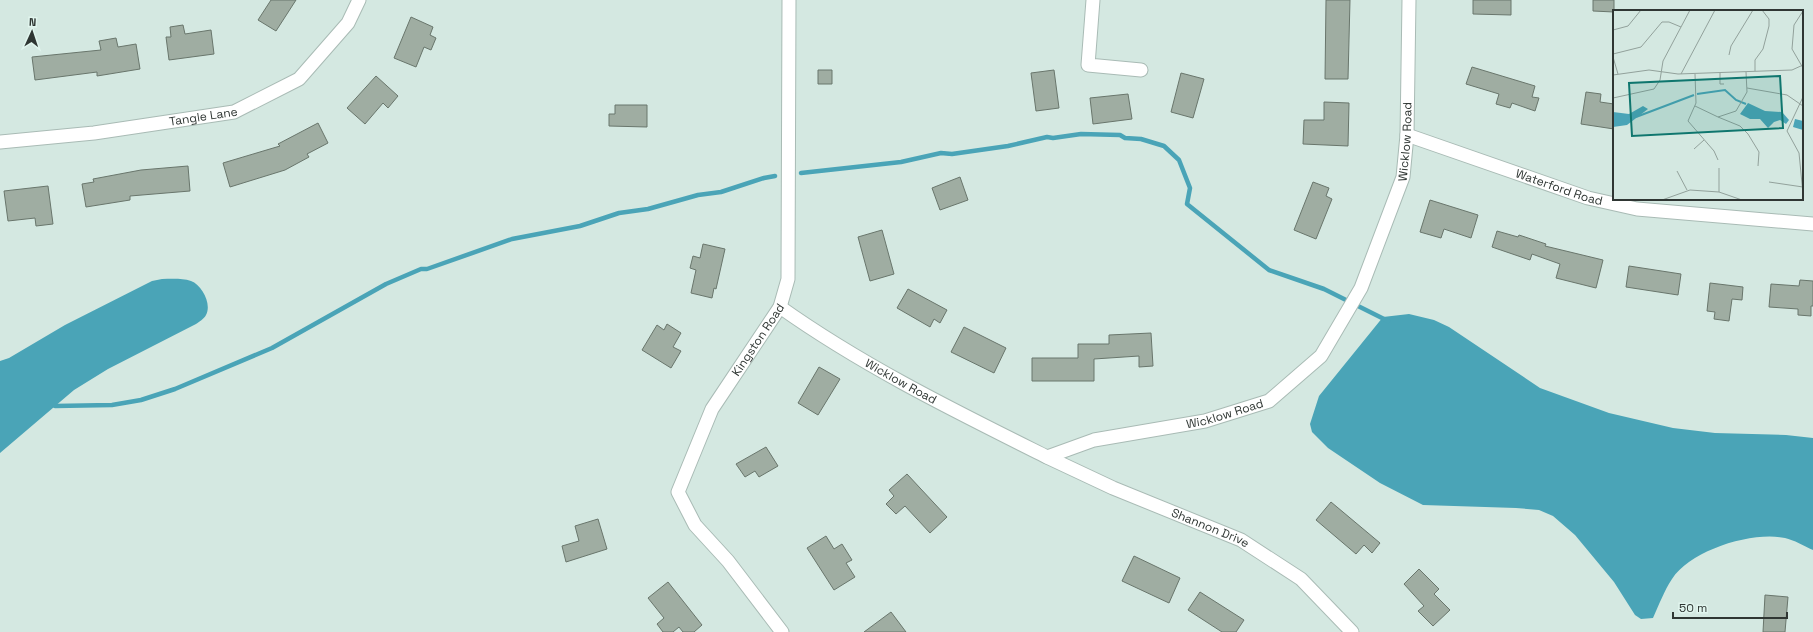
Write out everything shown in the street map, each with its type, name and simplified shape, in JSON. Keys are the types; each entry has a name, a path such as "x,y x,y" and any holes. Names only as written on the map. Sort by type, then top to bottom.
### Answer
{"street":[{"name":"Tangle Lane","path":"0,142 94,133 234,112 299,79 348,23 359,0"},
{"name":"Kingston Road","path":"782,632 728,561 695,525 678,492 712,409 780,307 788,279 789,0"},
{"path":"1093,0 1088,65 1141,70"},
{"name":"Wicklow Road","path":"780,307 808,327 887,374 954,411 1046,457 1094,440 1205,421 1269,401 1321,356 1344,314 1361,288 1403,177 1407,135 1409,0"},
{"name":"Waterford Road","path":"1407,135 1466,154 1588,198 1633,208 1691,215 1813,224"},
{"name":"Shannon Drive","path":"1046,457 1113,488 1241,540 1301,579 1352,632"}],"water":[{"path":"162,279 188,280 199,286 205,295 208,306 208,311 204,318 196,324 108,369 74,390 0,453 0,361 9,358 65,325 152,281"},
{"path":"1409,314 1434,320 1449,327 1540,388 1609,413 1673,428 1715,433 1786,435 1813,438 1813,550 1785,538 1756,537 1740,540 1707,551 1693,559 1672,579 1653,618 1641,619 1635,615 1614,582 1575,535 1553,516 1539,510 1516,508 1423,505 1380,483 1328,448 1312,432 1310,424 1319,396 1383,317"}],"building":[{"path":"271,0 296,0 276,31 258,20"},
{"path":"1326,0 1350,0 1348,79 1325,79"},
{"path":"1473,0 1511,0 1511,15 1473,14"},
{"path":"1593,0 1614,0 1613,12 1593,11"},
{"path":"411,17 433,27 430,35 436,38 431,50 424,47 416,67 394,58"},
{"path":"183,25 185,34 211,30 214,54 169,60 166,37 171,37 170,27"},
{"path":"116,38 118,47 136,44 140,69 97,76 97,72 35,80 32,57 101,50 99,41"},
{"path":"1472,67 1535,86 1532,97 1539,98 1535,111 1512,103 1510,108 1496,104 1499,94 1466,84"},
{"path":"818,70 832,70 832,84 818,84"},
{"path":"1054,70 1059,108 1036,111 1031,73"},
{"path":"1181,73 1204,79 1193,118 1171,112"},
{"path":"376,76 398,96 388,108 383,103 365,124 347,108"},
{"path":"1586,92 1601,94 1600,102 1613,104 1613,129 1581,124"},
{"path":"1128,94 1132,119 1093,124 1090,98"},
{"path":"1324,102 1349,103 1348,146 1303,144 1304,120 1324,120"},
{"path":"615,105 647,105 647,127 609,126 609,114 615,114"},
{"path":"318,123 328,143 307,154 309,157 285,170 230,187 223,163 280,146 278,144"},
{"path":"188,166 190,191 130,196 130,200 86,207 82,184 94,182 93,179 141,170"},
{"path":"960,177 968,200 940,210 932,188"},
{"path":"1313,182 1329,188 1326,196 1332,199 1316,239 1294,230"},
{"path":"48,186 53,224 36,226 35,218 8,221 4,191"},
{"path":"1430,200 1478,215 1471,238 1444,229 1441,238 1420,232"},
{"path":"882,230 894,274 870,281 858,237"},
{"path":"1497,231 1518,237 1519,235 1546,244 1545,246 1603,260 1596,288 1556,278 1560,264 1532,254 1530,260 1492,247"},
{"path":"703,244 725,249 716,289 714,288 712,298 691,293 696,270 690,268 693,256 700,258"},
{"path":"1629,266 1681,274 1678,295 1626,287"},
{"path":"1800,280 1813,281 1813,306 1811,306 1811,316 1798,315 1798,309 1769,307 1771,284 1799,286"},
{"path":"1710,283 1743,287 1742,300 1732,299 1729,321 1714,319 1715,312 1707,311"},
{"path":"908,289 947,310 940,323 934,319 930,327 897,308"},
{"path":"667,324 681,333 673,347 681,351 671,368 642,350 657,325 664,330"},
{"path":"964,327 1006,348 994,373 951,352"},
{"path":"1151,333 1153,366 1139,367 1139,356 1094,359 1094,381 1032,381 1032,358 1078,358 1078,344 1109,344 1109,335"},
{"path":"819,367 840,379 818,415 798,403"},
{"path":"766,447 778,466 759,477 755,471 745,477 736,464"},
{"path":"907,474 947,517 930,533 905,506 896,514 886,504 894,496 889,490"},
{"path":"1331,502 1380,543 1372,553 1364,545 1356,554 1316,520"},
{"path":"598,519 607,549 566,562 562,546 579,541 575,526"},
{"path":"826,536 834,549 842,544 852,560 846,563 855,577 834,590 807,548"},
{"path":"1134,556 1180,578 1169,603 1122,581"},
{"path":"1419,569 1439,589 1434,594 1450,610 1433,626 1418,611 1424,606 1404,584"},
{"path":"668,582 702,625 694,632 683,632 679,627 673,632 663,632 657,624 664,618 648,598"},
{"path":"1200,592 1244,620 1236,632 1222,632 1188,610"},
{"path":"1765,595 1788,597 1785,632 1763,632"},
{"path":"891,612 906,632 864,632"}],"waterway":[{"path":"801,173 901,162 941,153 952,154 1008,146 1047,137 1053,138 1081,134 1120,135 1125,138 1141,139 1164,146 1179,160 1190,188 1187,204 1269,270 1324,289 1388,321"},
{"path":"55,406 112,405 141,400 175,389 272,348 386,284 421,269 427,269 512,239 580,226 619,213 648,209 698,195 721,192 764,178 775,176"}]}
